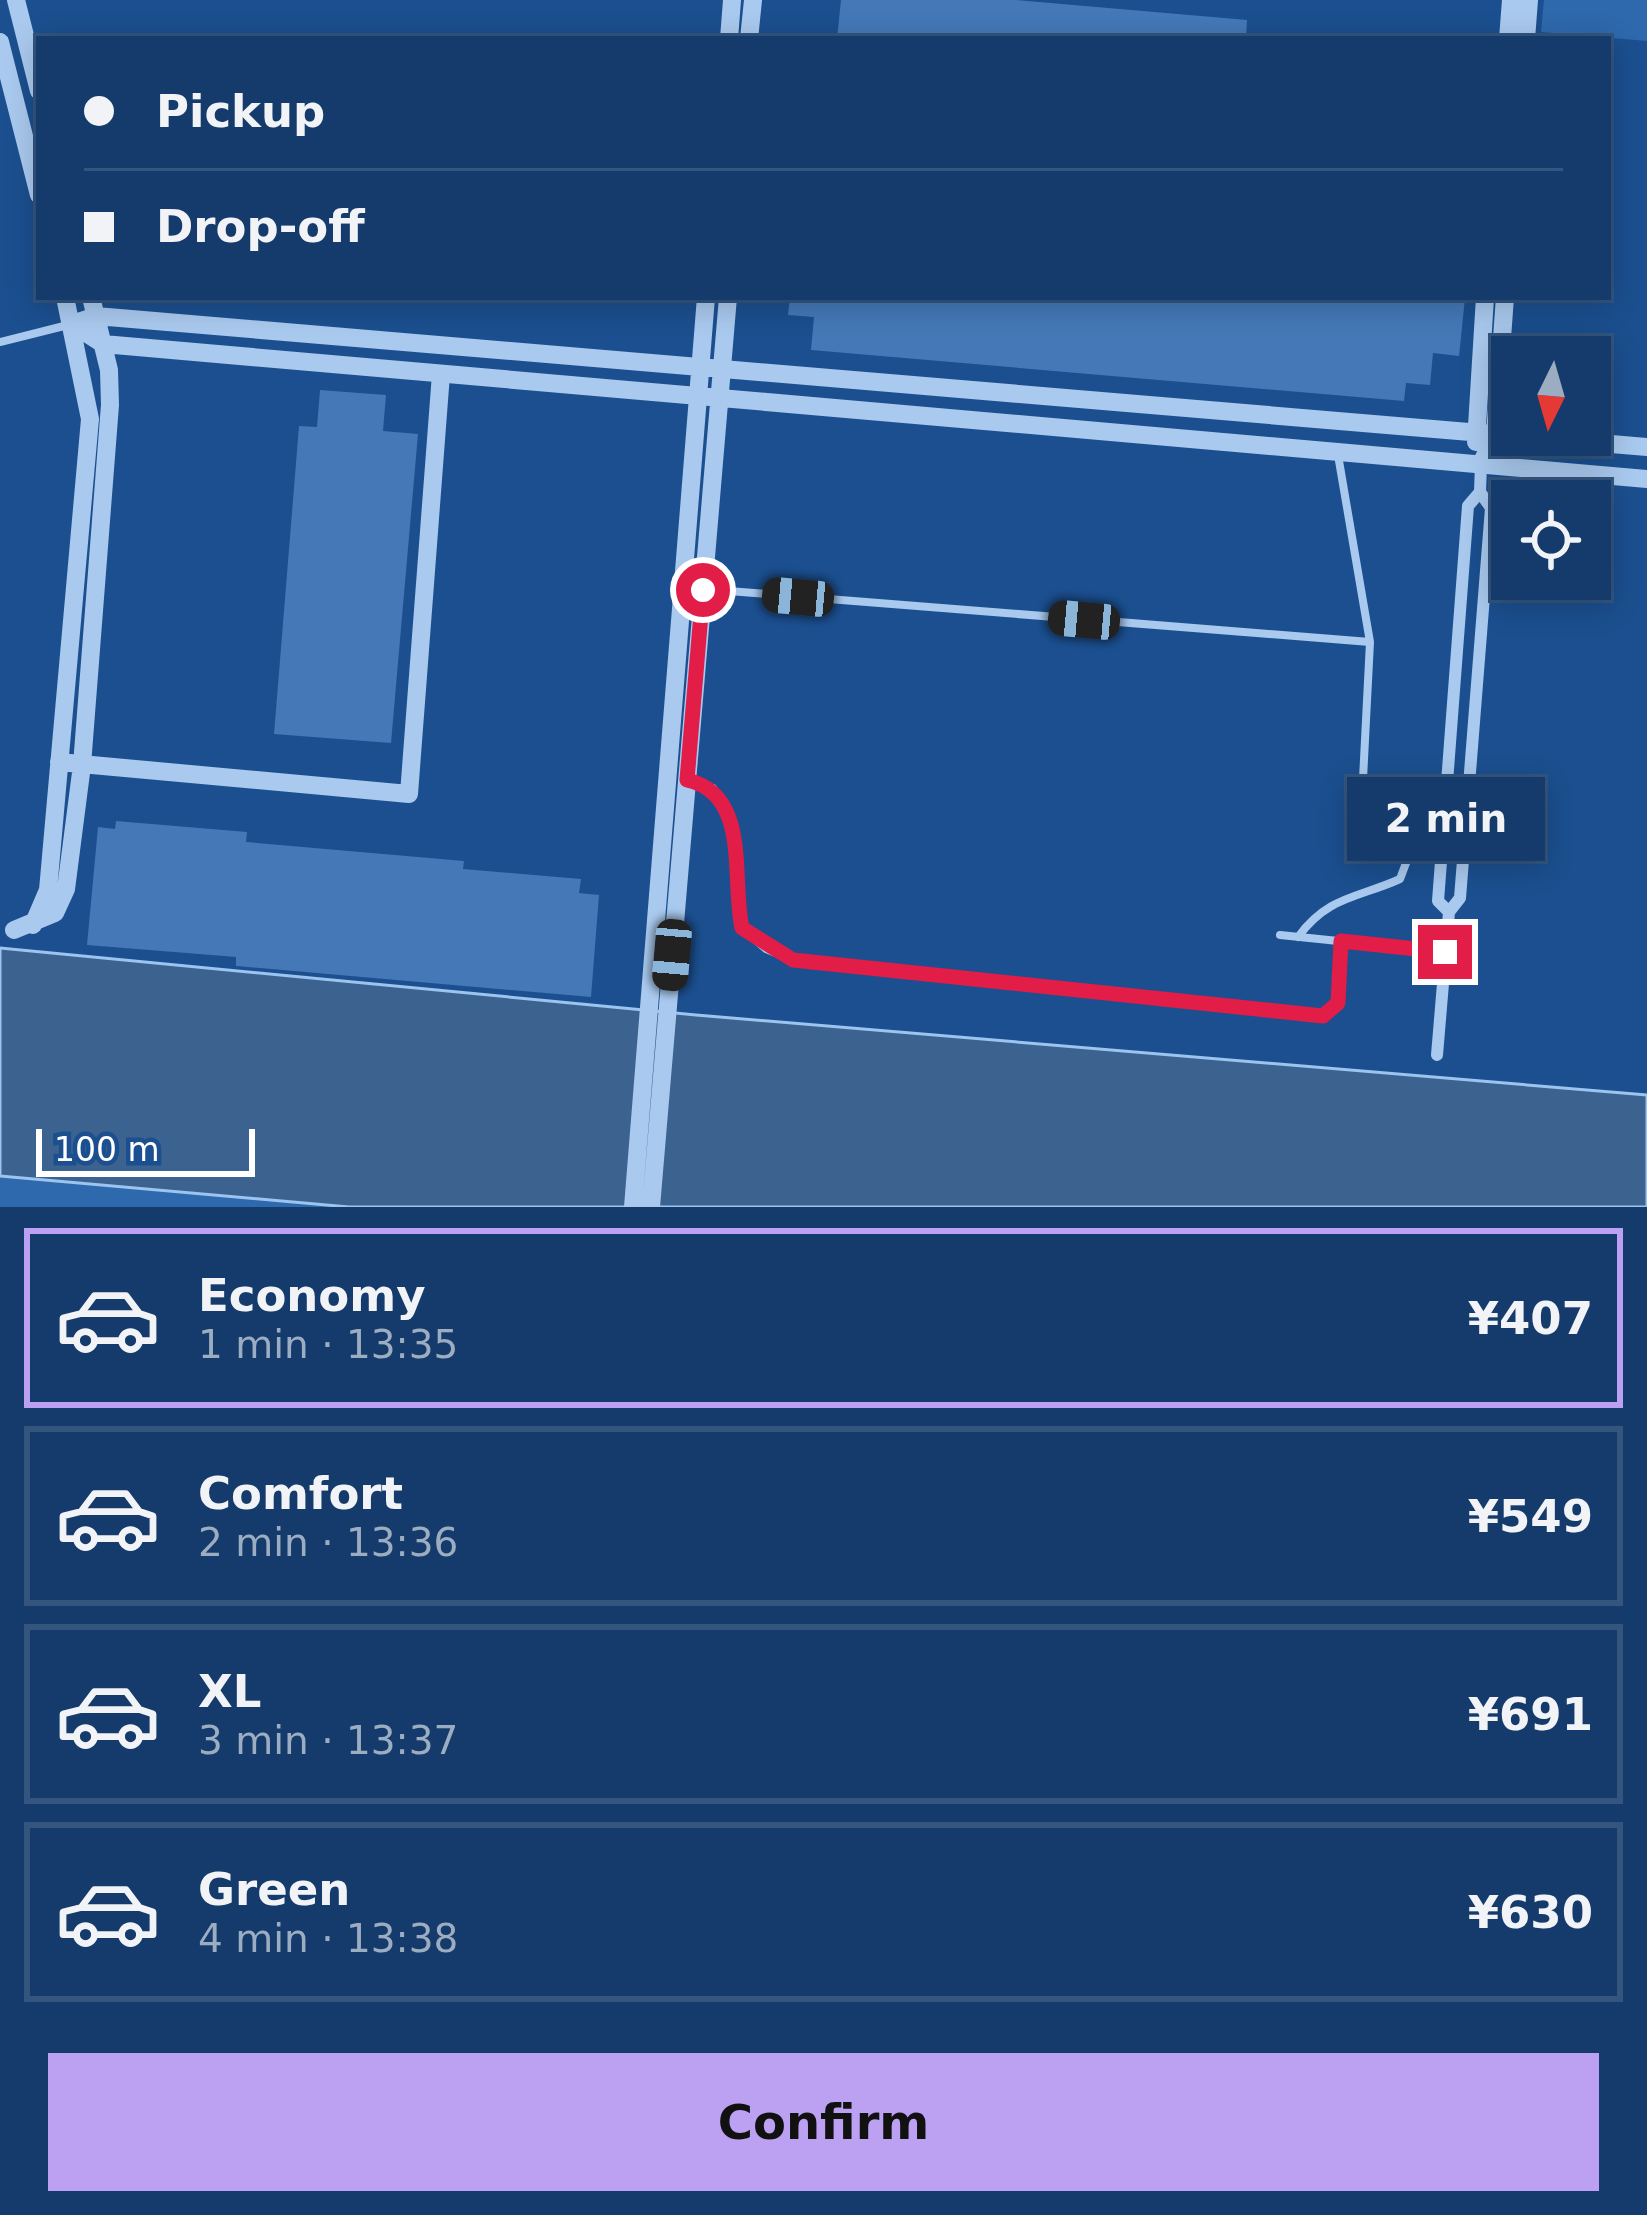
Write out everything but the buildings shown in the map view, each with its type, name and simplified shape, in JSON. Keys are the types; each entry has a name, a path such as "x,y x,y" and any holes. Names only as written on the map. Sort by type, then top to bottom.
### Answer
{"street":[{"path":"16,0 36,79"},
{"path":"729,36 732,0"},
{"path":"749,36 753,0"},
{"path":"1508,36 1511,0"},
{"path":"1526,36 1529,0"},
{"path":"0,42 36,183"},
{"path":"16,928 48,890 90,419 66,300"},
{"path":"652,1207 659,999 706,300"},
{"path":"633,1207 687,780 728,300"},
{"path":"1437,1055 1449,912 1460,898 1491,508 1480,492 1481,464 1473,432 1485,300"},
{"path":"1502,336 1505,300"},
{"path":"72,324 93,307 700,366 1491,434"},
{"path":"16,928 55,913 66,889 82,765 110,405 93,307"},
{"path":"72,324 103,344 1647,479"},
{"path":"59,762 409,794 441,374"},
{"path":"1481,464 1491,443"},
{"path":"1611,444 1647,447"},
{"path":"1449,912 1438,902 1468,506 1480,492"}],"lane":[{"path":"0,343 72,324"},
{"path":"1298,937 1310,920 1353,892 1388,885 1405,870 1409,855 1363,779 1370,642 1337,452"},
{"path":"703,590 1370,642"},
{"path":"687,780 712,788 734,833 742,928 793,960 1323,1016 1338,1003 1341,941"},
{"path":"1280,935 1445,952"}],"shaded area":[{"path":"1544,0 1647,0 1647,41 1541,32"},
{"path":"0,948 696,1015 1647,1095 1647,1207 349,1207 0,1176"},
{"path":"0,1176 349,1207 0,1207"}],"route":[{"path":"703,590 687,780 712,788 721,800 734,833 742,928 766,949 793,960 1323,1016 1338,1003 1341,941 1445,952"}]}
